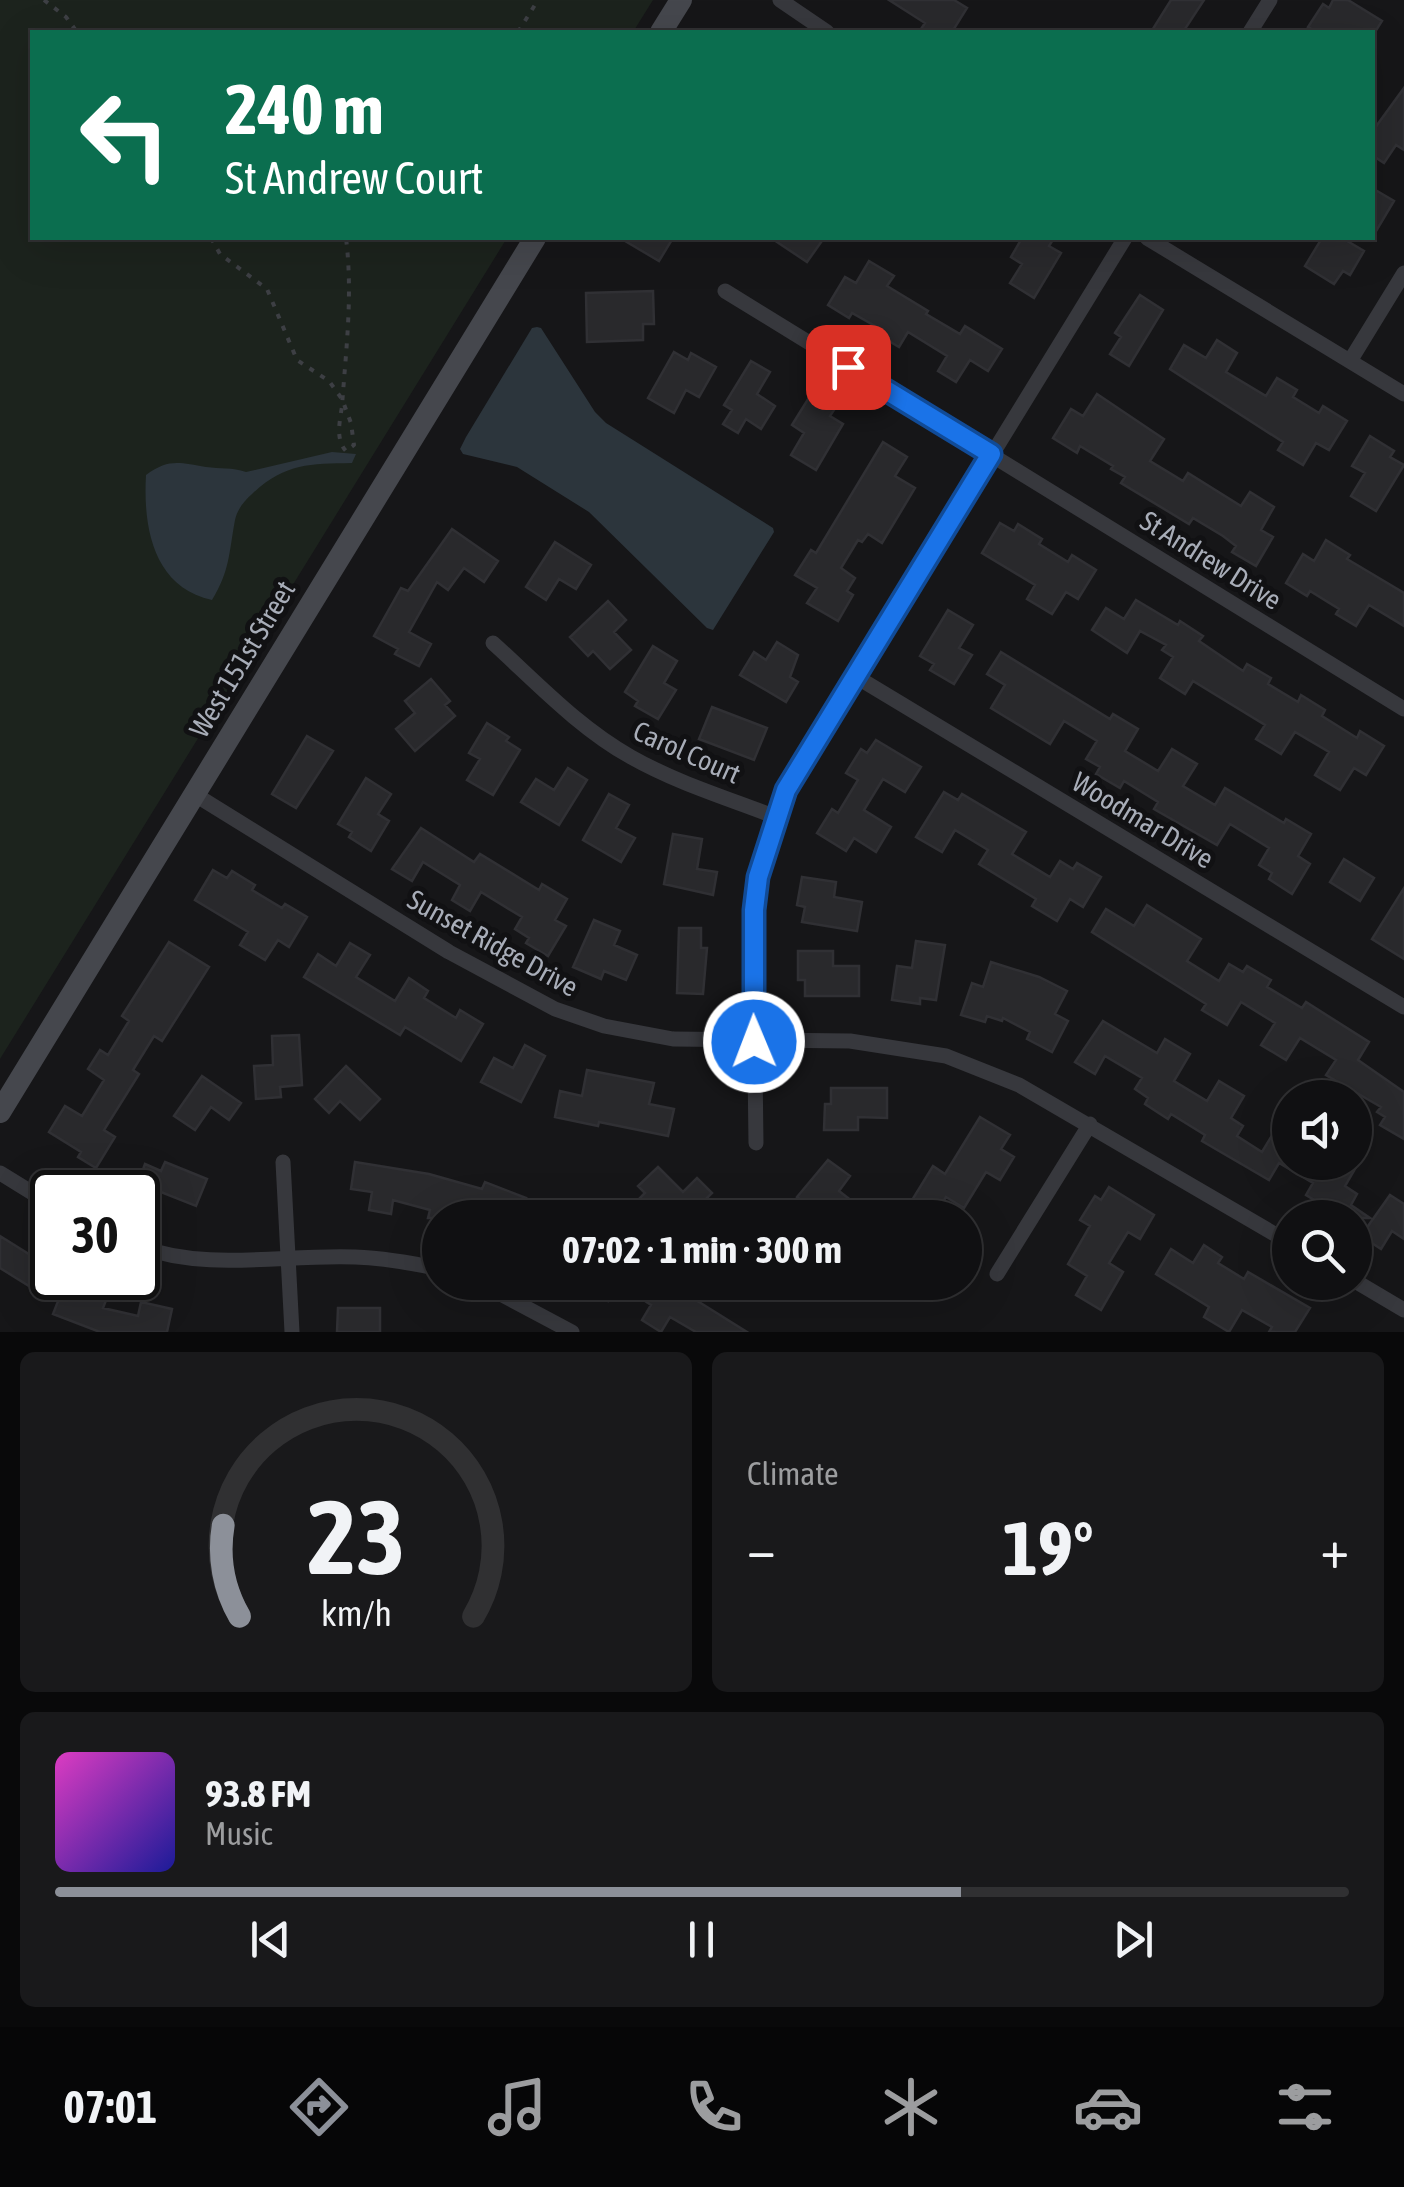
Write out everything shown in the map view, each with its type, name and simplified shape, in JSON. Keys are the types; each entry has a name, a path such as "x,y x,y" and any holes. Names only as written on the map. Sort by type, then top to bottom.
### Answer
{"street":[{"path":"662,30 681,0"},
{"path":"780,0 824,30"},
{"path":"1251,30 1270,0"},
{"name":"West 151st Street","path":"0,1112 535,240"},
{"path":"756,1143 754,910 758,877 786,790 1123,240"},
{"path":"1151,240 1404,394"},
{"path":"1350,361 1404,273"},
{"name":"St Andrew Drive","path":"725,291 1404,709"},
{"name":"Carol Court","path":"493,643 578,720 631,757 676,779 776,817"},
{"name":"Woodmar Drive","path":"855,676 1404,1007"},
{"name":"Sunset Ridge Drive","path":"194,794 449,952 555,1009 604,1026 673,1039 850,1042 946,1056 1019,1085 1272,1231"},
{"path":"997,1274 1090,1124"},
{"path":"283,1162 292,1332"},
{"path":"0,1173 30,1191"},
{"path":"160,1253 175,1258 355,1257 422,1267"},
{"path":"1372,1291 1404,1310"},
{"path":"512,1300 572,1332"}],"path":[{"path":"44,0 66,16 76,30"},
{"path":"519,30 538,0"},
{"path":"212,240 220,254 268,288 297,360 329,382 342,399 354,445 346,451 339,441 342,399 350,317 346,240"}],"shaded area":[{"path":"0,0 653,0 634,30 30,30 30,240 506,240 0,1059"},
{"path":"537,327 606,423 773,528 713,630 589,512 517,467 463,454 460,449 532,328"},
{"path":"332,452 356,454 352,463 310,465 287,471 264,484 244,503 236,516 226,570 212,600 192,593 164,568 150,534 146,475 175,463 246,472"}],"building":[{"path":"889,0 954,0 967,8 953,30 920,30 925,23"},
{"path":"1171,0 1204,0 1184,30 1152,30"},
{"path":"1333,0 1348,0 1382,21 1375,32 1308,27 1323,4 1329,8"},
{"path":"1404,88 1404,150 1396,145 1384,163 1375,157 1375,128"},
{"path":"1375,190 1394,201 1375,233"},
{"path":"623,240 672,240 659,261"},
{"path":"774,240 823,240 807,262"},
{"path":"1021,240 1053,240 1049,246 1061,253 1034,298 1010,283 1022,264 1011,257"},
{"path":"1321,240 1345,240 1364,251 1350,275 1343,271 1334,284 1305,266"},
{"path":"869,261 894,276 887,286 928,311 926,314 960,334 965,326 1002,349 988,371 970,360 956,382 938,371 947,356 908,332 899,347 879,335 882,330 828,305 845,277 856,283"},
{"path":"653,291 654,324 643,324 643,340 587,342 586,293"},
{"path":"1140,295 1163,310 1129,366 1110,354 1121,337 1115,333"},
{"path":"1217,340 1237,353 1226,372 1266,396 1277,378 1297,390 1293,397 1319,413 1323,406 1347,421 1329,450 1316,443 1303,465 1278,450 1283,442 1170,369 1184,345 1206,358"},
{"path":"674,352 688,360 691,353 716,367 699,397 686,390 674,413 648,398"},
{"path":"751,361 770,372 757,394 775,406 761,429 746,419 738,433 723,424 732,410 724,405"},
{"path":"1097,394 1164,439 1150,461 1183,481 1188,473 1241,506 1250,492 1274,507 1261,530 1273,537 1256,566 1232,552 1236,546 1223,536 1193,518 1189,524 1121,483 1125,477 1111,469 1113,466 1080,446 1077,453 1053,438 1071,409 1083,416"},
{"path":"810,396 834,410 830,416 843,424 816,470 791,455 804,433 792,425"},
{"path":"1370,436 1394,451 1390,457 1404,465 1376,511 1351,496 1365,473 1352,466"},
{"path":"883,442 907,457 895,476 915,488 882,543 868,534 862,542 858,540 841,568 855,578 847,591 853,595 838,621 807,603 817,588 795,575 811,550 816,553"},
{"path":"1000,523 1014,531 1018,524 1042,539 1039,544 1068,562 1072,555 1096,570 1078,599 1066,592 1052,614 1027,599 1035,585 982,553"},
{"path":"452,529 498,561 484,582 464,568 448,590 437,582 409,632 431,644 419,666 395,654 398,649 374,636 401,588 408,591"},
{"path":"1326,540 1350,555 1347,559 1404,593 1404,626 1369,605 1356,626 1336,614 1339,609 1310,591 1307,596 1286,583 1303,554 1314,561"},
{"path":"555,542 591,565 576,589 559,579 546,600 526,587"},
{"path":"1136,600 1203,636 1199,641 1243,671 1247,664 1271,678 1268,684 1298,702 1301,695 1325,710 1322,716 1357,738 1360,731 1384,746 1366,775 1354,768 1340,790 1315,775 1329,752 1295,732 1281,754 1256,739 1265,725 1193,681 1185,694 1160,678 1173,657 1162,650 1166,645 1140,631 1127,653 1092,630 1106,608 1124,619"},
{"path":"608,601 626,620 614,632 631,650 610,669 593,651 588,656 570,637"},
{"path":"948,610 973,625 959,648 972,655 954,684 930,670 934,664 920,656"},
{"path":"777,642 798,655 790,677 798,682 786,702 740,675 754,652 766,660"},
{"path":"653,646 677,661 664,683 676,690 658,719 635,706 638,701 625,692"},
{"path":"1001,652 1110,719 1113,714 1138,729 1125,751 1158,771 1172,749 1197,764 1183,786 1215,805 1225,788 1284,823 1286,819 1311,834 1298,856 1310,864 1292,894 1269,879 1272,873 1259,865 1269,848 1230,824 1217,845 1154,809 1158,802 1124,781 1120,788 1096,774 1100,767 1086,759 1097,741 1064,721 1050,744 991,708 1005,685 987,674"},
{"path":"431,679 450,701 445,705 455,716 415,751 396,729 415,713 405,701"},
{"path":"712,707 767,728 754,760 699,739"},
{"path":"487,723 509,737 506,741 520,750 493,795 467,780 480,759 469,753"},
{"path":"307,736 333,751 296,808 272,794"},
{"path":"876,740 921,767 905,792 883,779 864,810 891,827 876,852 854,838 846,851 817,833 832,809 838,813 858,780 846,773 861,749 867,753"},
{"path":"568,768 587,780 559,825 521,802 536,779 554,790"},
{"path":"366,778 391,794 378,814 389,821 371,851 349,837 352,832 338,824"},
{"path":"944,792 958,800 962,794 1026,832 1012,854 1050,877 1060,861 1073,869 1077,863 1101,877 1083,907 1070,899 1057,921 1032,906 1036,899 979,864 988,850 955,830 942,852 916,837"},
{"path":"609,794 629,805 616,828 635,838 621,862 583,840"},
{"path":"421,828 474,862 480,854 539,890 542,884 567,899 555,920 566,926 548,956 526,943 529,938 515,929 522,917 481,892 470,911 452,900 460,885 423,862 412,881 392,869"},
{"path":"673,834 702,839 697,869 717,872 713,895 664,884"},
{"path":"1344,859 1374,878 1360,901 1330,882"},
{"path":"213,870 227,878 232,871 255,885 252,890 307,917 289,947 278,940 265,960 240,945 248,932 195,900"},
{"path":"802,877 836,882 834,897 862,902 857,931 802,922 805,907 797,905"},
{"path":"1404,888 1404,959 1372,939"},
{"path":"1147,905 1201,939 1187,961 1219,981 1229,964 1243,972 1247,966 1271,980 1267,987 1302,1008 1306,1002 1369,1042 1358,1060 1404,1092 1404,1139 1380,1125 1385,1117 1377,1112 1381,1107 1372,1102 1372,1080 1335,1080 1326,1075 1336,1060 1300,1038 1286,1060 1261,1045 1275,1023 1241,1002 1227,1025 1202,1010 1206,1004 1092,932 1106,909 1134,926"},
{"path":"594,920 620,931 614,945 637,955 626,980 604,971 601,979 573,967"},
{"path":"679,928 701,928 701,948 707,948 703,994 677,993"},
{"path":"916,941 945,945 936,1000 920,998 920,1004 892,1000 897,966 912,968"},
{"path":"169,942 209,967 162,1041 154,1036 133,1070 139,1074 104,1130 115,1137 96,1168 78,1157 81,1152 49,1132 65,1106 82,1116 104,1080 88,1069 100,1050 108,1055 129,1021 122,1016"},
{"path":"350,943 370,955 356,977 395,1001 409,978 428,991 424,998 456,1018 460,1010 483,1024 461,1061 405,1027 400,1035 304,977 318,954 336,966"},
{"path":"798,951 833,951 833,966 859,966 859,996 805,996 805,980 798,980"},
{"path":"991,962 1039,977 1067,991 1055,1014 1068,1021 1052,1052 1027,1039 1030,1032 1003,1018 1002,1021 987,1016 985,1022 961,1015 972,983 983,987"},
{"path":"1103,1021 1157,1053 1165,1039 1190,1054 1174,1081 1207,1101 1219,1081 1244,1096 1231,1118 1243,1126 1237,1136 1262,1152 1272,1135 1269,1180 1202,1141 1205,1135 1171,1114 1168,1119 1145,1104 1148,1098 1135,1089 1142,1078 1105,1056 1095,1074 1075,1062"},
{"path":"299,1035 302,1085 280,1087 281,1097 256,1099 254,1066 273,1065 272,1036"},
{"path":"525,1045 545,1056 521,1102 481,1082 494,1058 513,1068"},
{"path":"346,1066 380,1099 360,1120 340,1101 329,1113 315,1099"},
{"path":"587,1070 654,1083 649,1104 674,1109 668,1136 555,1117 560,1091 582,1096"},
{"path":"202,1076 241,1103 229,1120 211,1107 195,1130 174,1116"},
{"path":"831,1088 887,1088 887,1118 858,1117 858,1130 824,1130 825,1104 831,1104"},
{"path":"980,1117 1010,1135 1001,1149 1014,1157 1000,1180 986,1172 969,1200 912,1200 933,1166 945,1174"},
{"path":"828,1160 850,1176 839,1191 851,1200 797,1197"},
{"path":"165,1162 207,1179 196,1206 160,1192"},
{"path":"355,1162 429,1174 482,1189 485,1182 526,1198 422,1200 422,1208 393,1200 391,1214 369,1210 372,1192 351,1189"},
{"path":"658,1167 683,1192 697,1178 712,1193 705,1200 638,1200 645,1193 638,1186"},
{"path":"1308,1180 1348,1180 1345,1186 1357,1194 1354,1200 1314,1200 1306,1195 1313,1183"},
{"path":"1109,1187 1154,1215 1140,1239 1128,1232 1109,1263 1123,1272 1101,1310 1076,1295 1087,1276 1068,1264 1090,1226 1080,1220 1095,1196 1101,1200"},
{"path":"1390,1195 1404,1204 1404,1239 1392,1231 1381,1249 1372,1243 1372,1220"},
{"path":"0,1236 30,1255 30,1284 29,1286 0,1268"},
{"path":"1204,1245 1222,1257 1218,1263 1244,1279 1248,1272 1272,1286 1272,1300 1296,1300 1310,1308 1295,1332 1269,1332 1272,1327 1242,1310 1229,1332 1204,1317 1209,1307 1156,1274 1171,1249 1193,1263"},
{"path":"59,1300 106,1300 103,1308 138,1316 141,1302 172,1309 167,1332 100,1332 53,1314"},
{"path":"643,1300 696,1300 747,1332 696,1332 670,1317 661,1332 642,1320 651,1305"},
{"path":"338,1308 380,1308 380,1332 337,1332"}],"route":[{"path":"754,1042 752,938 758,877 786,790 991,454 848,367"}]}
